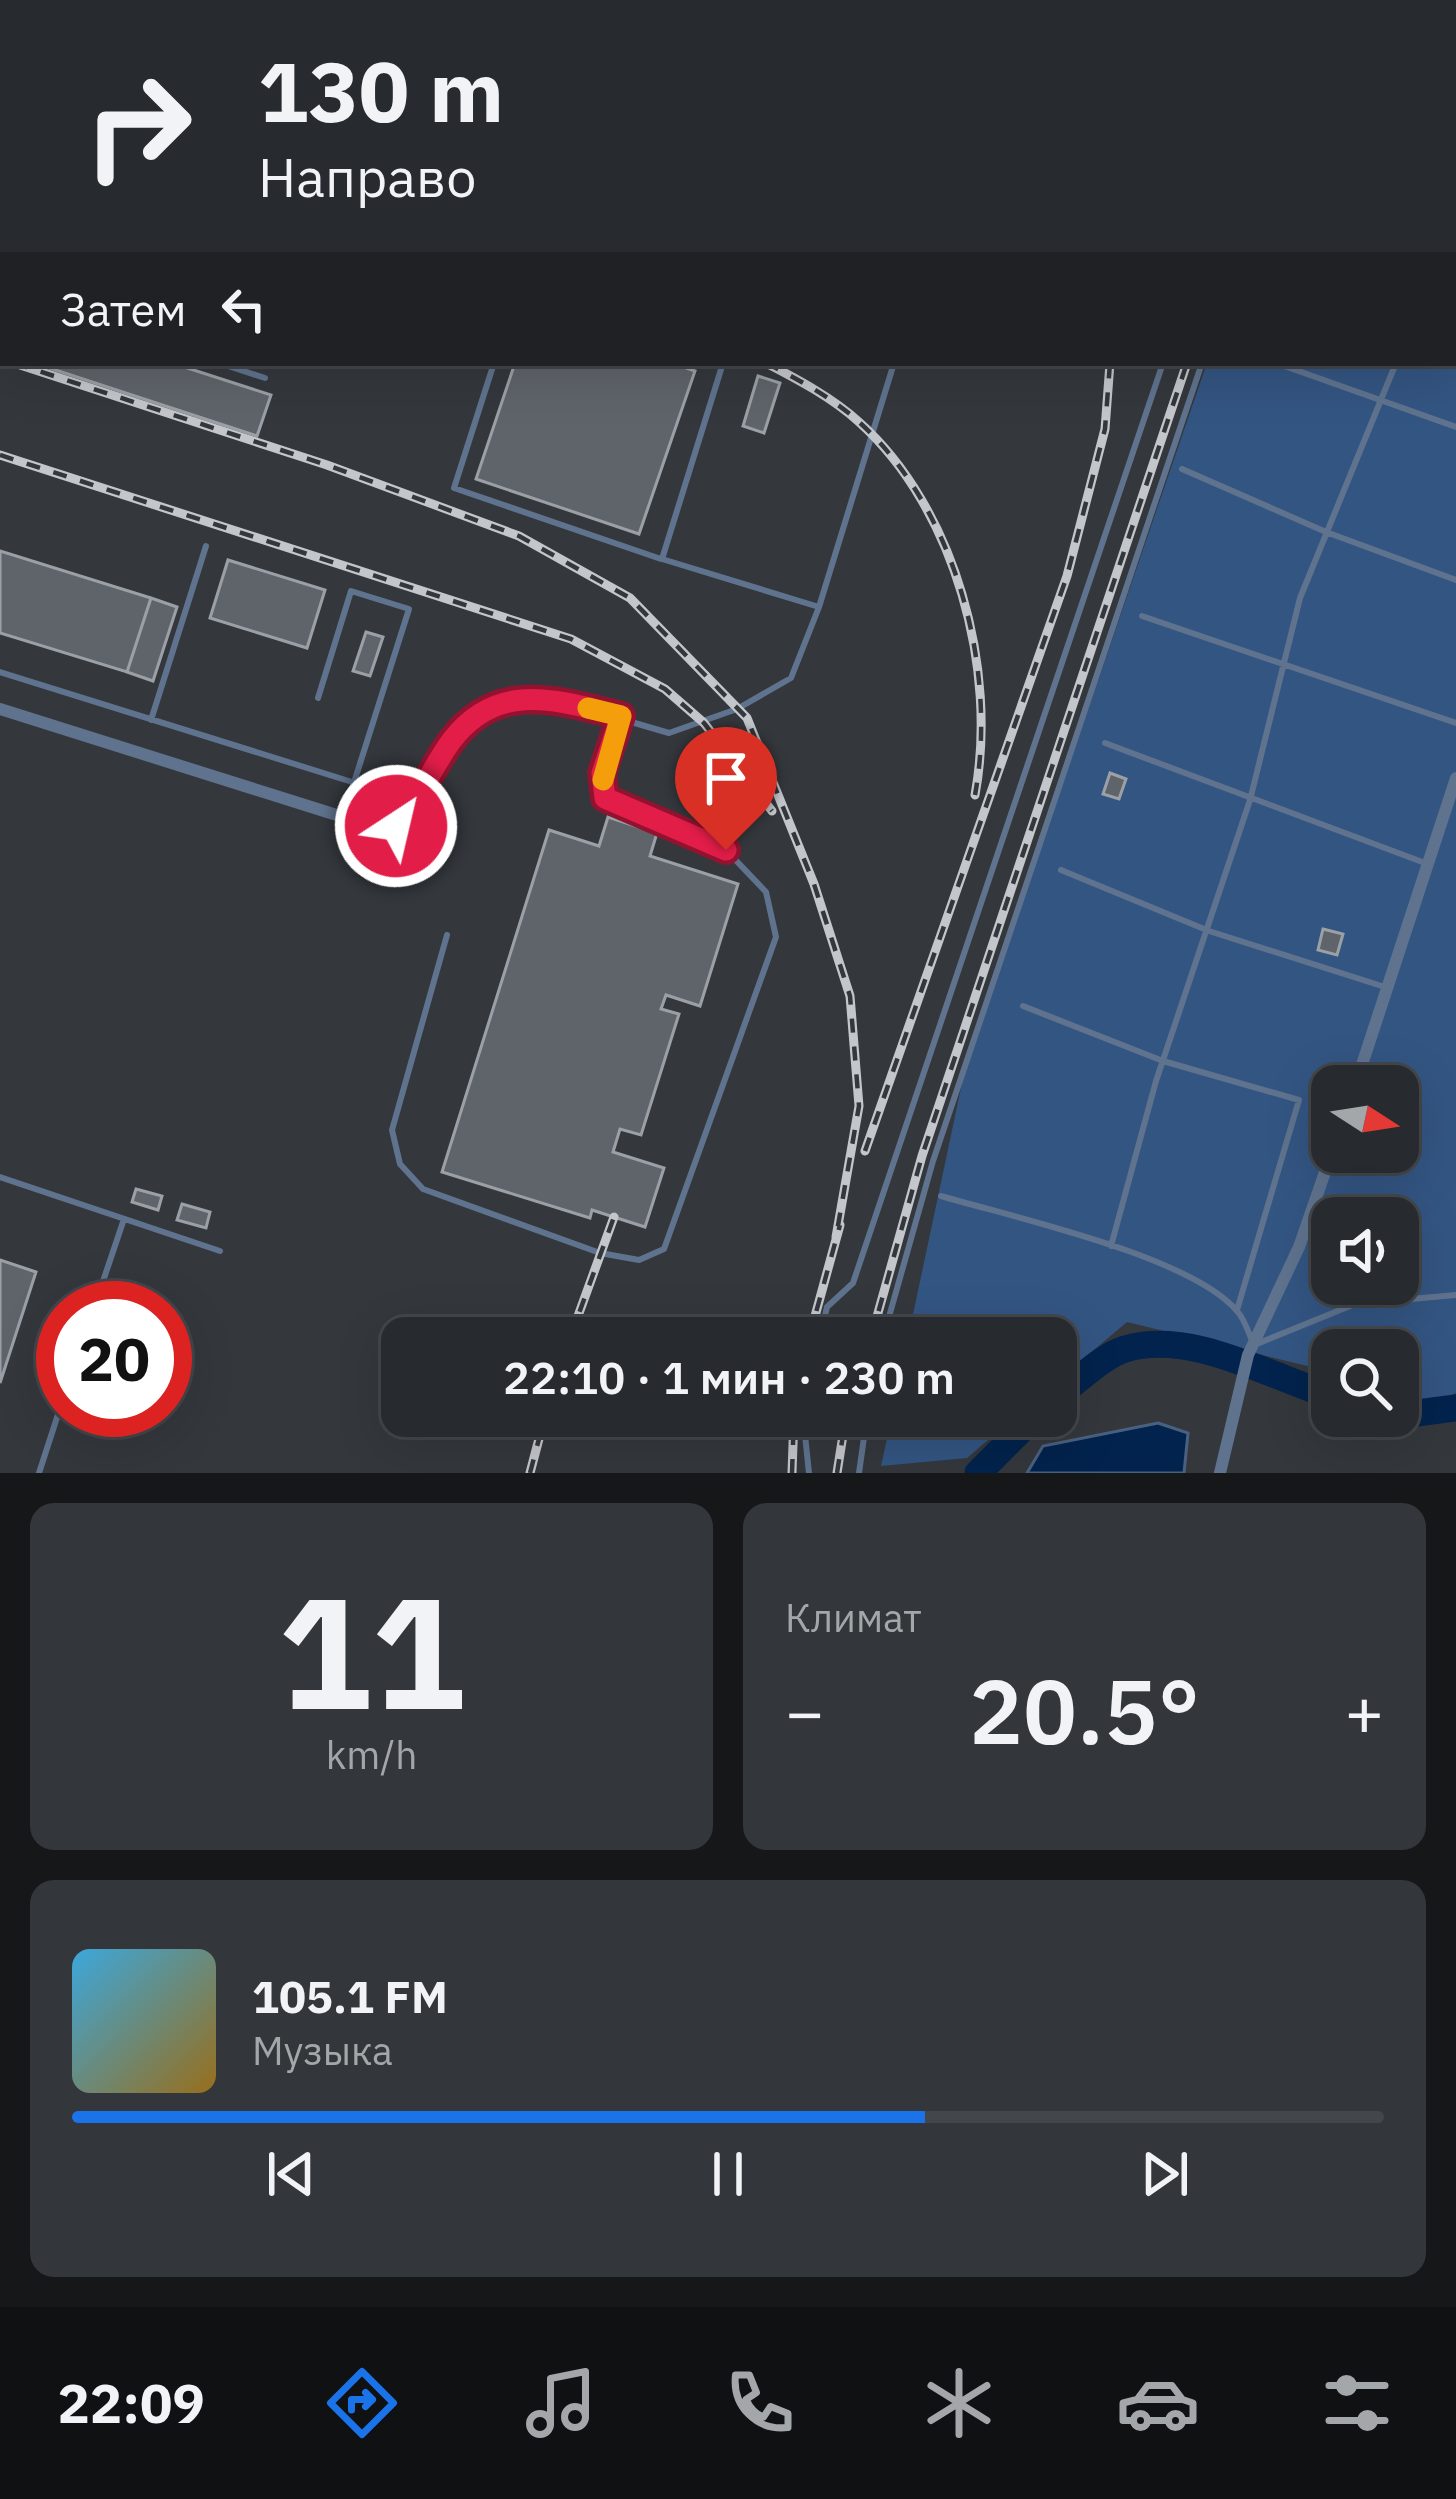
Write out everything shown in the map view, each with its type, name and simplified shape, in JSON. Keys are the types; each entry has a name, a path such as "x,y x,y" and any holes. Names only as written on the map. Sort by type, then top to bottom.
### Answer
{"street":[{"path":"0,709 344,817 396,826"},
{"path":"1362,1065 1456,778"},
{"path":"1220,1473 1238,1383 1299,1247 1325,1173"}],"lane":[{"path":"228,366 265,378"},
{"path":"493,366 454,488 662,560 819,607"},
{"path":"662,560 722,366"},
{"path":"396,826 416,804 452,740 478,712 505,698 549,698 669,733 765,694 791,678 819,607 893,366"},
{"path":"825,1317 827,1307 854,1283 1162,366"},
{"path":"889,1317 933,1161 1201,366"},
{"path":"1284,366 1456,428"},
{"path":"1111,1246 1163,1060 1250,800 1300,598 1395,366"},
{"path":"1182,469 1326,532 1456,580"},
{"path":"151,720 206,546"},
{"path":"318,698 351,591 409,609 344,817"},
{"path":"1142,616 1456,723"},
{"path":"0,672 352,782"},
{"path":"447,934 392,1130 400,1164 423,1189 600,1253 639,1260 664,1249 776,937 766,892 726,850 605,798 602,773 621,716"},
{"path":"1106,743 1428,864"},
{"path":"1061,870 1209,931 1389,988"},
{"path":"1023,1006 1163,1060 1299,1100 1237,1310 1251,1350 1355,1304 1456,1295"},
{"path":"0,1177 220,1252"},
{"path":"941,1196 1111,1246 1194,1280 1237,1310"},
{"path":"103,1281 124,1219"},
{"path":"39,1473 51,1437"},
{"path":"805,1437 809,1473"},
{"path":"860,1473 865,1437"}],"shaded area":[{"path":"1206,366 1456,366 1456,1393 1419,1409 1419,1329 1311,1329 1311,1367 1127,1322 1077,1364 1077,1317 912,1317 965,1069"},
{"path":"1158,1423 1188,1433 1184,1473 1027,1473 1043,1446"},
{"path":"887,1437 992,1437 967,1458 881,1466"}],"building":[{"path":"43,366 181,366 271,395 257,436"},
{"path":"514,366 681,366 695,371 639,534 476,479"},
{"path":"758,376 780,383 764,433 743,426"},
{"path":"0,551 151,598 127,672 0,633"},
{"path":"228,560 325,590 307,648 210,618"},
{"path":"151,598 177,607 153,681 127,672"},
{"path":"366,632 383,637 370,676 353,671"},
{"path":"1110,773 1126,779 1119,799 1103,794"},
{"path":"608,817 657,833 650,856 738,884 700,1006 666,995 661,1009 679,1014 641,1135 620,1129 613,1152 664,1168 645,1227 592,1210 590,1218 442,1172 549,830 599,846"},
{"path":"1323,929 1343,934 1337,955 1318,950"},
{"path":"136,1189 162,1196 158,1210 132,1202"},
{"path":"182,1204 210,1212 206,1228 177,1220"},
{"path":"0,1260 36,1272 0,1383"}],"waterway":[{"path":"1077,1380 1116,1352 1151,1344 1204,1350 1311,1388"},
{"path":"1419,1413 1456,1408"},
{"path":"978,1473 1014,1437"}],"railway":[{"path":"23,366 327,465 519,536 630,598 747,718 814,884 850,996 859,1106 836,1237"},
{"path":"771,366 859,422 893,458 944,545 974,645 981,747 975,795"},
{"path":"865,1151 1067,576 1105,429 1110,366"},
{"path":"877,1317 922,1156 1186,366"},
{"path":"0,455 571,639 665,689 704,723 772,811"},
{"path":"578,1317 614,1217"},
{"path":"815,1317 840,1225"},
{"path":"530,1473 539,1437"},
{"path":"792,1473 793,1437"},
{"path":"837,1473 843,1437"}],"slow traffic":[{"path":"588,708 621,716 603,780"}],"route":[{"path":"396,826 416,804 452,740 478,712 505,698 549,698 621,716 602,773 605,798 726,850"}]}
